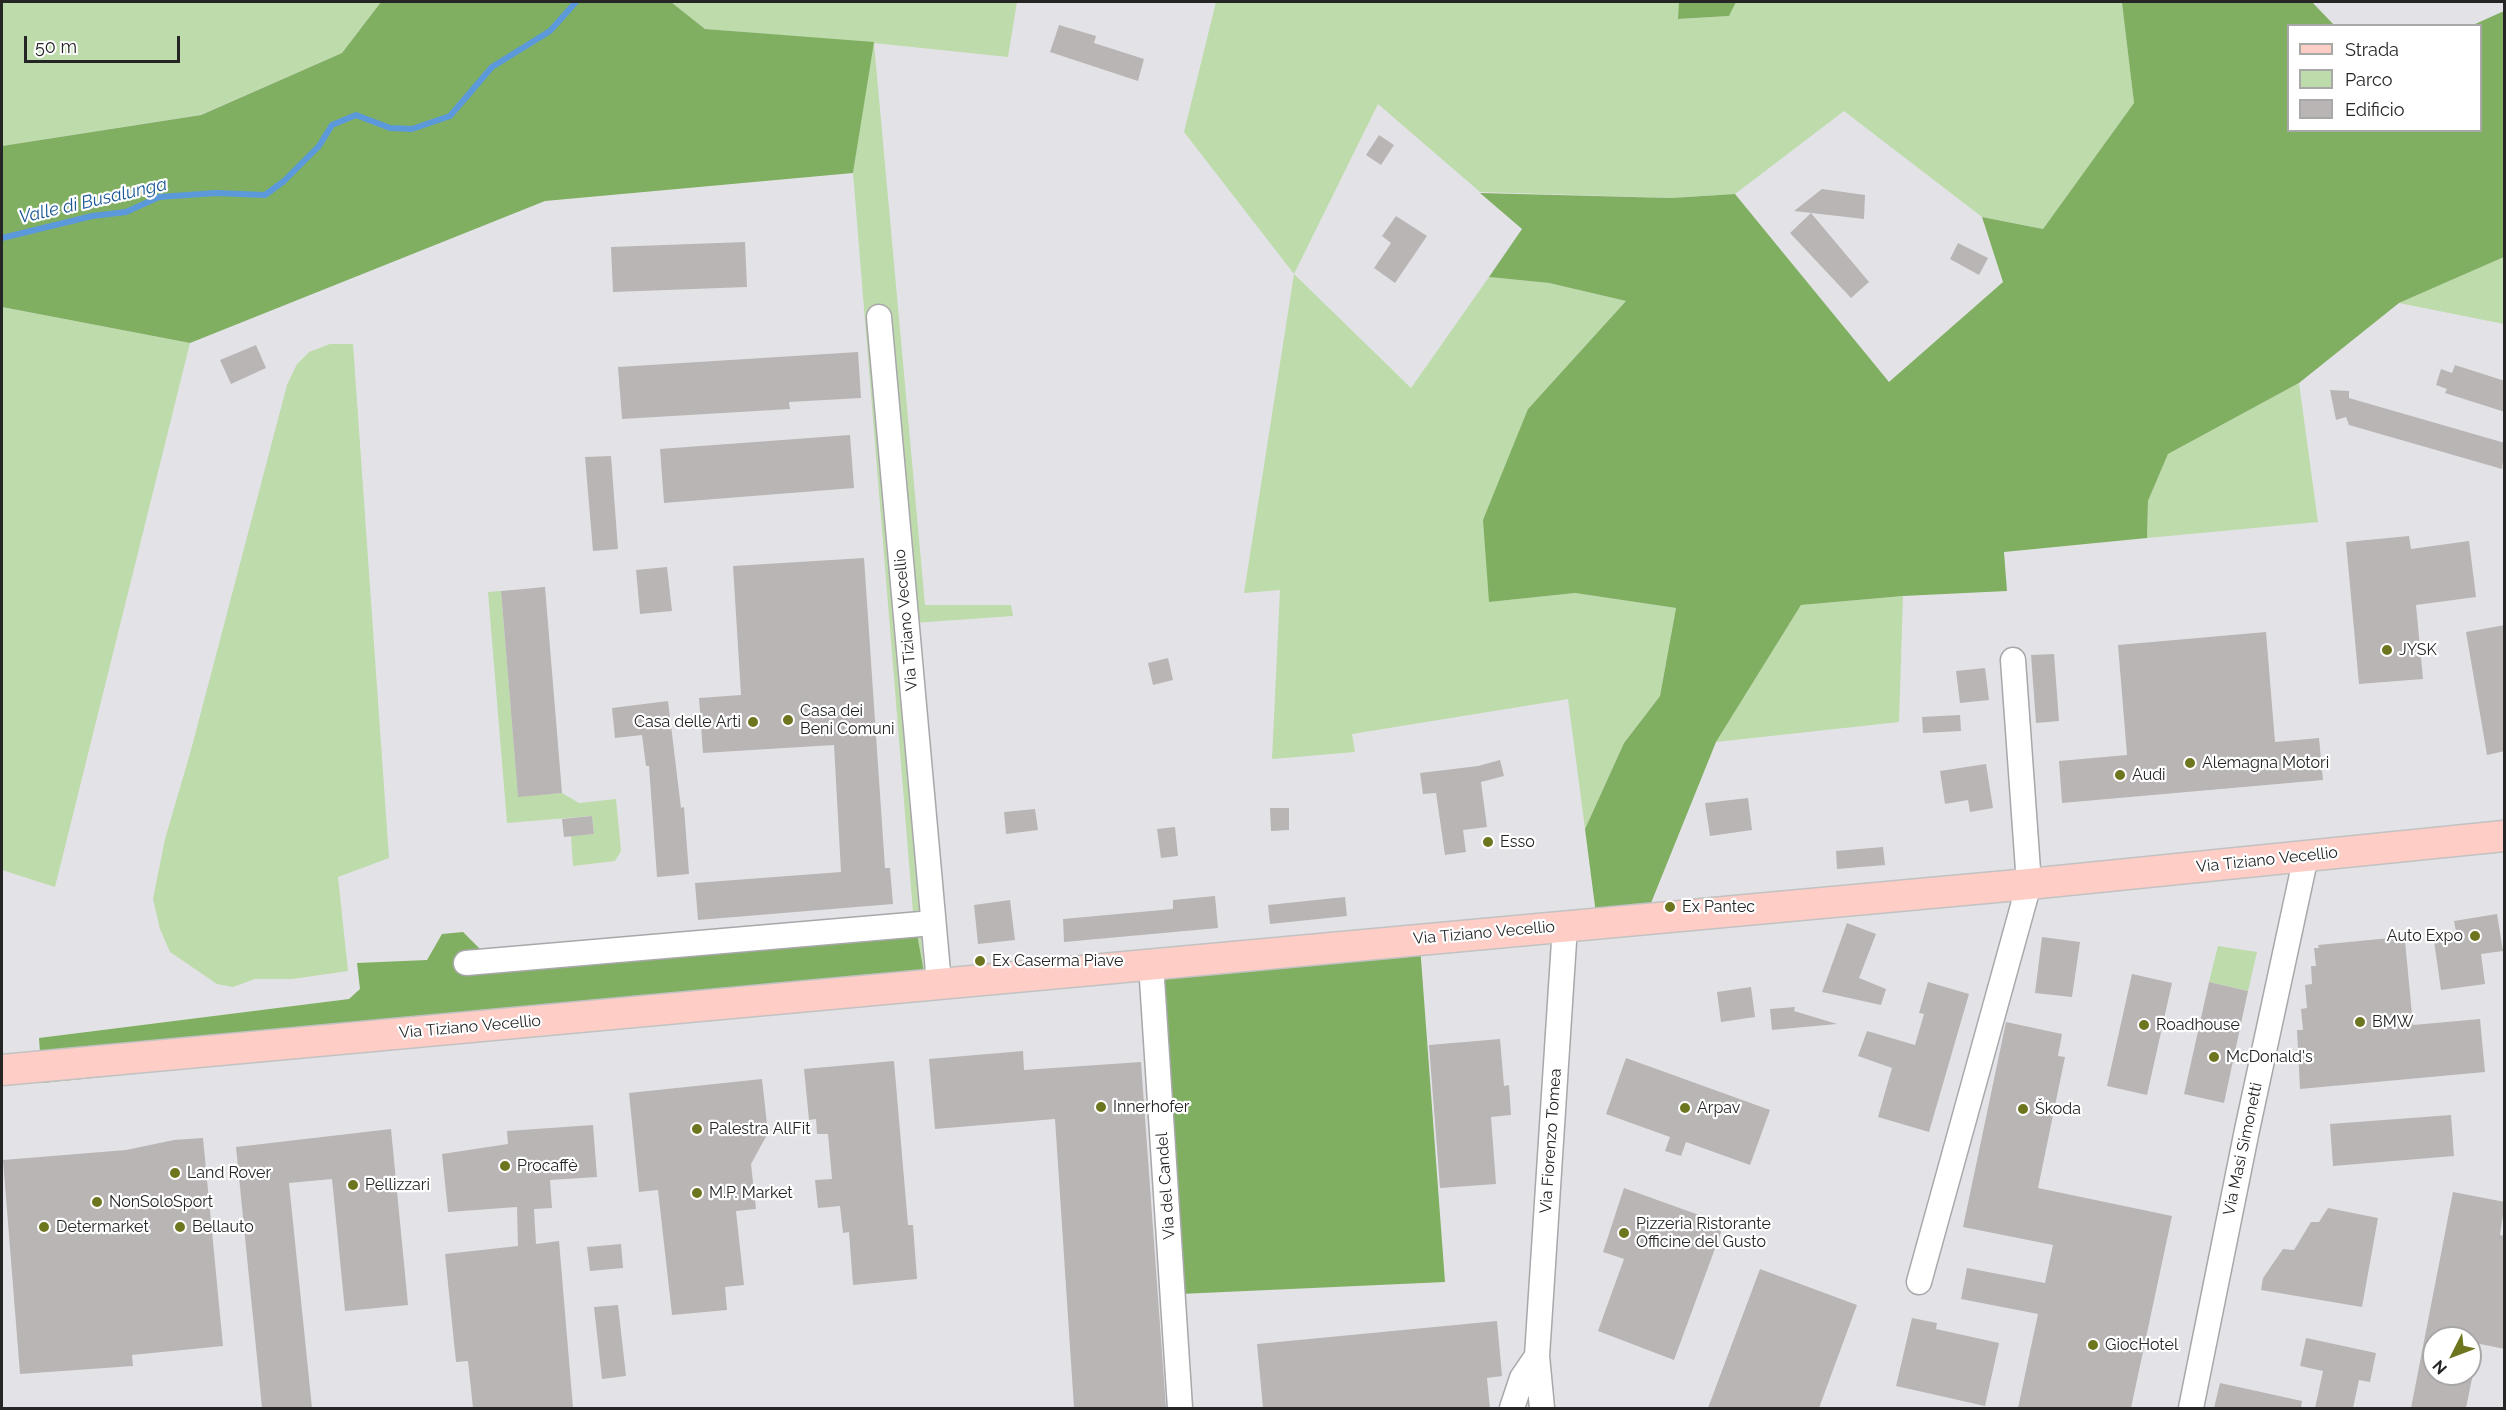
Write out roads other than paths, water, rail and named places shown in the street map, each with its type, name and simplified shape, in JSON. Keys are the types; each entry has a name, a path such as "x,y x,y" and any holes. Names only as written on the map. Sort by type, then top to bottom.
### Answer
{"main road":[{"name":"Via Tiziano Vecellio","path":"2,1070 2029,884 2505,836"}],"street":[{"name":"Via Tiziano Vecellio","path":"879,317 939,983"},
{"path":"1919,1282 2029,884 2013,660"},
{"name":"Via Masi Simonetti","path":"2191,1408 2247,1130 2306,856"},
{"path":"466,963 933,923"},
{"name":"Via Fiorenzo Tomea","path":"1542,1408 1537,1356 1564,926"},
{"name":"Via del Candel","path":"1151,964 1180,1408"},
{"name":"Via Fiorenzo Tomea","path":"1512,1408 1522,1378 1537,1356"}],"waterway":[{"name":"Valle di Busalunga","path":"2,238 92,216 126,212 159,197 216,193 265,195 284,181 319,146 332,125 356,115 390,128 412,129 450,116 492,67 550,31 576,2"}],"place":[{"name":"JYSK","path":"2387,650"},
{"name":"Casa dei Beni Comuni","path":"788,720"},
{"name":"Casa delle Arti","path":"753,722"},
{"name":"Alemagna Motori","path":"2190,763"},
{"name":"Audi","path":"2120,775"},
{"name":"Esso","path":"1488,842"},
{"name":"Ex Pantec","path":"1670,907"},
{"name":"Auto Expo","path":"2475,936"},
{"name":"Ex Caserma Piave","path":"980,961"},
{"name":"BMW","path":"2360,1022"},
{"name":"Roadhouse","path":"2144,1025"},
{"name":"McDonald's","path":"2214,1057"},
{"name":"Innerhofer","path":"1101,1107"},
{"name":"Arpav","path":"1685,1108"},
{"name":"Škoda","path":"2023,1109"},
{"name":"Palestra AllFit","path":"697,1129"},
{"name":"Procaffè","path":"505,1166"},
{"name":"Land Rover","path":"175,1173"},
{"name":"Pellizzari","path":"353,1185"},
{"name":"M.P. Market","path":"697,1193"},
{"name":"NonSoloSport","path":"97,1202"},
{"name":"Determarket","path":"44,1227"},
{"name":"Bellauto","path":"180,1227"},
{"name":"Pizzeria Ristorante Officine del Gusto","path":"1624,1233"},
{"name":"GiocHotel","path":"2093,1345"}]}
